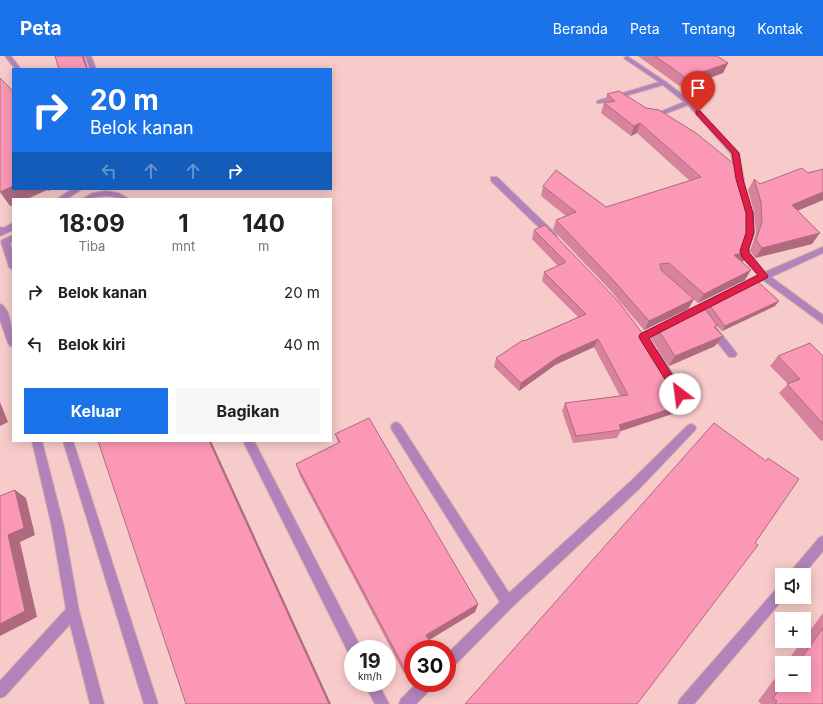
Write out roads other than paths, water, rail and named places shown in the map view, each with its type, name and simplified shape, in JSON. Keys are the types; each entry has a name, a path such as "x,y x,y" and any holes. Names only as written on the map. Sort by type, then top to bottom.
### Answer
{"street":[{"path":"8,56 17,68"},
{"path":"88,56 93,68"},
{"path":"627,58 689,102 736,153 739,179 743,190"},
{"path":"599,102 620,99 664,83"},
{"path":"641,116 655,116 689,102"},
{"path":"494,179 558,242"},
{"path":"63,198 76,190"},
{"path":"88,198 95,194 105,193 122,198"},
{"path":"747,205 750,233 744,251 745,255 764,276 823,320"},
{"path":"0,230 1,233 12,227"},
{"path":"12,238 5,242 12,264"},
{"path":"680,394 641,334 681,319 701,314 764,276 823,250"},
{"path":"0,307 12,339"},
{"path":"701,314 732,354"},
{"path":"396,427 508,603"},
{"path":"456,654 508,603 635,485 691,429"},
{"path":"38,442 58,527 73,611 97,704"},
{"path":"68,442 151,704"},
{"path":"249,442 349,640"},
{"path":"801,568 823,542"},
{"path":"685,704 775,598"},
{"path":"0,691 25,661 73,611"},
{"path":"376,692 382,704"},
{"path":"406,704 418,692"}]}
